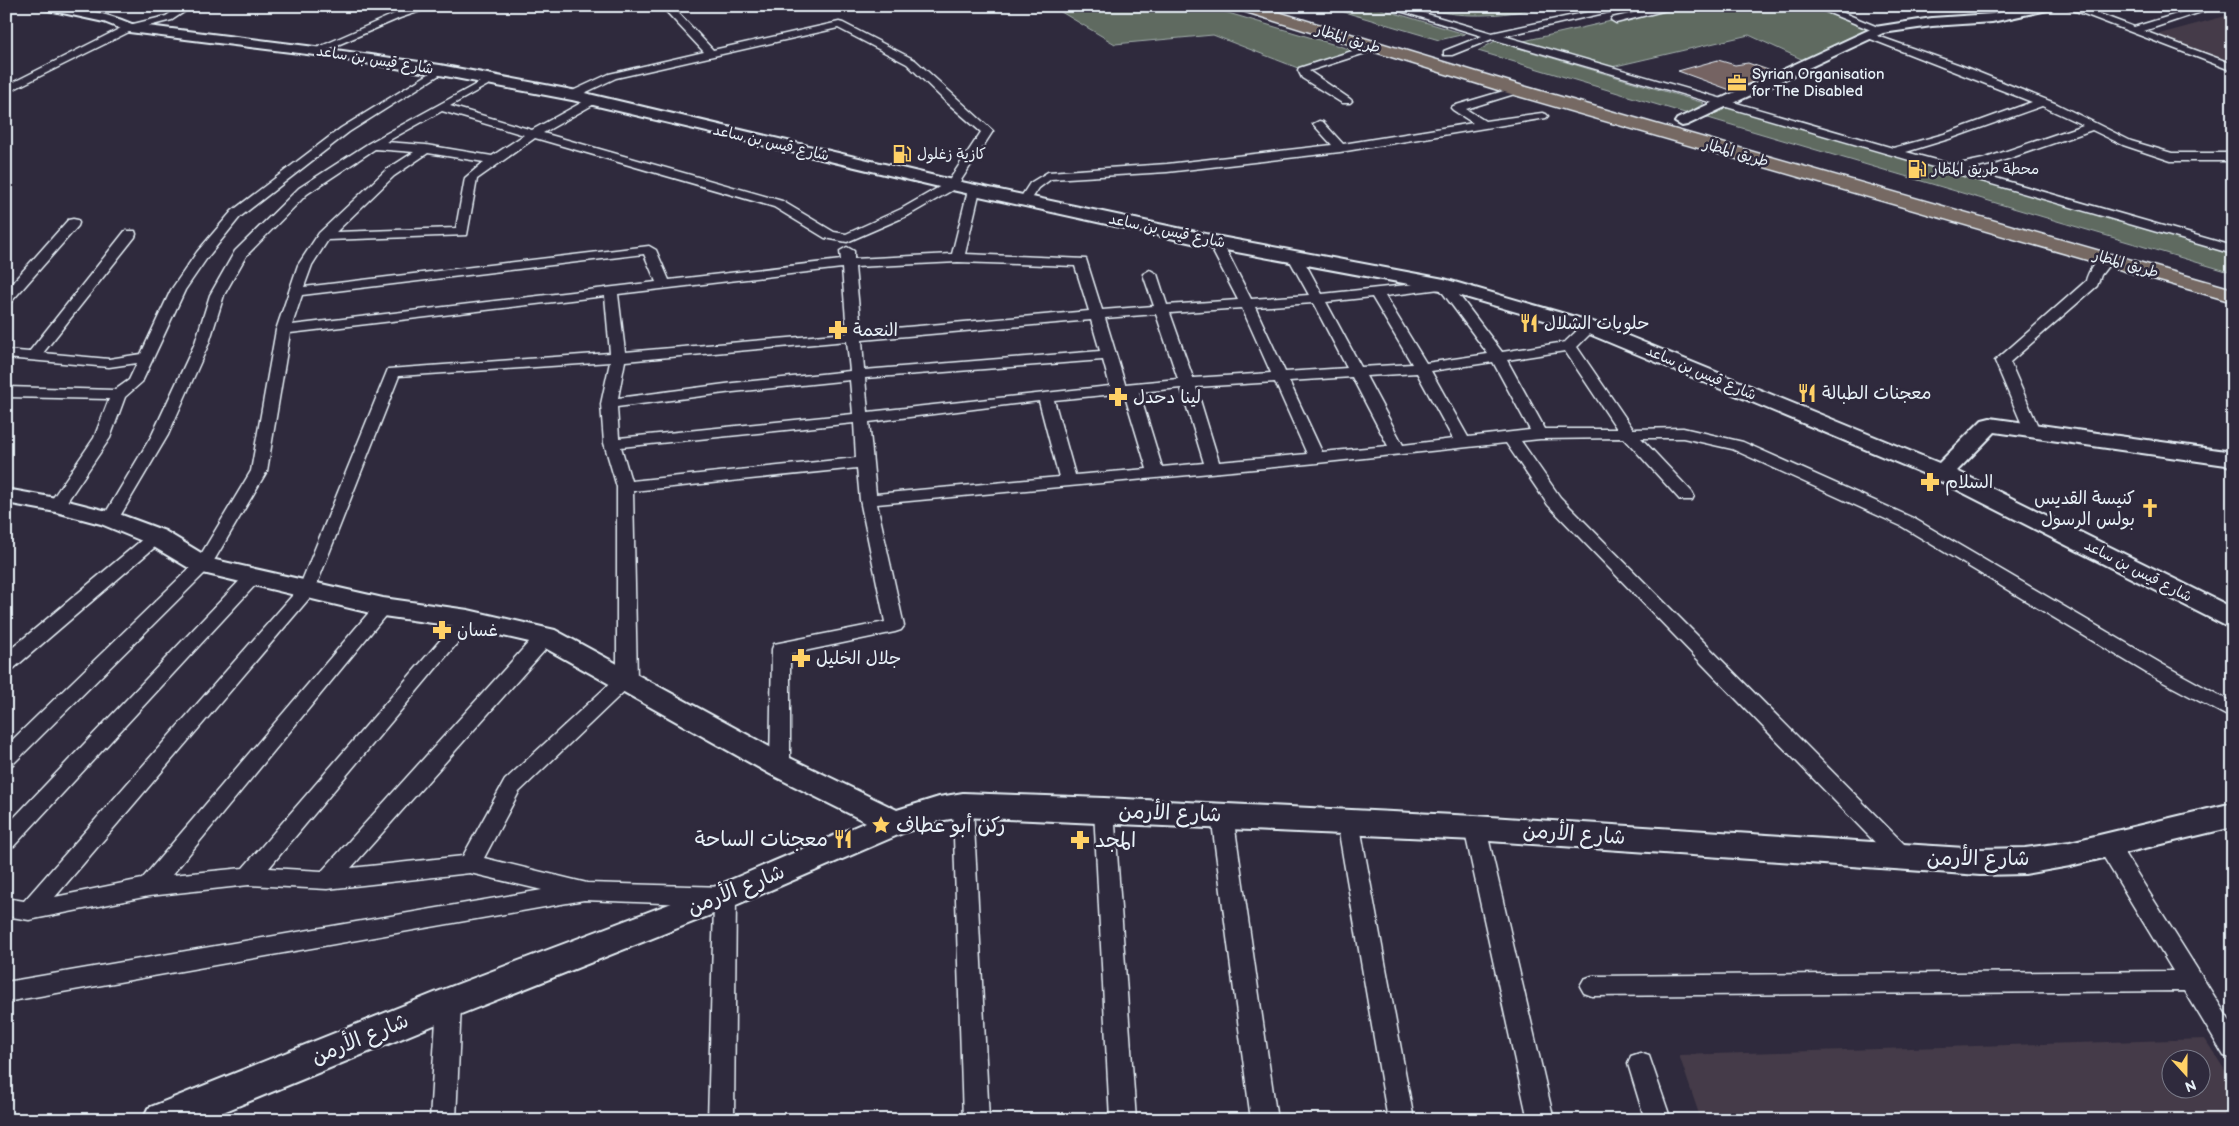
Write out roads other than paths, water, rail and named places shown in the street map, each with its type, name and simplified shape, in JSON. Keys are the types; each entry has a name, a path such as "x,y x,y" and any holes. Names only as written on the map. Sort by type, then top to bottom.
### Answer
{"highway":[{"name":"طريق المطار","path":"1241,6 1517,90 2108,258 2233,296"},
{"name":"طريق المطار","path":"1291,6 1682,122 2233,281"}],"main road":[{"name":"شارع قيس بن ساعد","path":"49,6 108,19 129,28 315,50 440,70 572,95 974,190 1215,242 1444,285 1590,327 1942,473 2233,619"},
{"path":"1942,473 1990,425 2233,459"},
{"path":"6,496 56,505 110,520 156,536 203,565 383,607 468,619 546,636 780,766 895,823"},
{"name":"شارع الأرمن","path":"161,1120 449,1003 725,896 895,823 939,809 963,806 1104,810 1348,821 1980,862 2025,861 2070,854 2233,815"}],"street":[{"path":"6,90 129,28 168,18 188,6"},
{"path":"666,6 712,54"},
{"path":"1389,6 1722,104 2233,250"},
{"path":"1448,53 1491,36 1630,6"},
{"path":"1601,24 1677,6"},
{"path":"1817,6 1874,33 2042,102 2127,143 2171,157 2233,157"},
{"path":"1682,122 1874,33 1932,22 1992,18 2048,6"},
{"path":"2068,6 2233,68"},
{"path":"2133,31 2214,6"},
{"path":"315,50 423,7"},
{"path":"441,106 778,204 830,235 847,238 905,212 952,185 987,130 947,97 911,62 839,25 613,76 572,95"},
{"path":"1515,43 1534,39"},
{"path":"1346,101 1306,76 1302,70 1374,47"},
{"path":"56,505 102,438 118,395 135,382 178,290 202,255 236,214 345,130 440,70"},
{"path":"110,520 160,435 202,343 218,295 240,254 303,191 373,145 491,79"},
{"path":"1483,125 1457,108 1517,90"},
{"path":"324,236 462,232 471,178 534,133 592,101"},
{"path":"1892,152 1948,136 2042,102"},
{"path":"1025,200 1034,186 1048,176 1167,168 1340,148 1542,116"},
{"path":"1319,124 1340,148"},
{"path":"1953,170 1986,162 2092,126"},
{"path":"373,145 426,149 494,160"},
{"path":"6,759 203,565 259,471 283,330 305,265 324,236 390,173 426,149"},
{"path":"958,258 974,190"},
{"path":"6,299 73,223"},
{"path":"33,356 130,234"},
{"path":"780,766 781,648 895,626 868,500 847,238"},
{"path":"1215,242 1248,304 1317,458"},
{"path":"296,292 648,250 664,284"},
{"path":"1295,257 1398,450"},
{"path":"283,330 848,263 958,258 1081,262 1109,355 1125,390 1156,473"},
{"path":"2032,431 2002,361 2092,283 2094,275 2108,258"},
{"path":"1150,274 1163,309 1213,468"},
{"path":"29,911 307,590 393,372 618,357 1163,309 1317,299 1444,285 1498,357 1540,434"},
{"path":"470,864 512,786 626,679 626,487 612,443 608,404 618,357 611,290"},
{"path":"1376,293 1422,368 1463,442"},
{"path":"612,443 861,418 1045,396 1187,383 1422,368 1569,346 1590,327"},
{"path":"1569,346 1628,434 1686,496"},
{"path":"6,354 109,363 147,357"},
{"path":"608,404 688,392 857,374 1109,355"},
{"path":"6,392 118,395"},
{"path":"1045,396 1068,481"},
{"path":"868,500 1317,458 1540,434 1682,433 1737,445 1908,522 2156,669 2233,712"},
{"path":"1511,438 1554,501 1904,858"},
{"path":"626,487 864,462"},
{"path":"6,664 156,536"},
{"path":"6,840 253,576"},
{"path":"149,887 383,607"},
{"path":"249,876 468,619"},
{"path":"327,880 546,636"},
{"path":"963,806 976,1120"},
{"path":"1104,810 1123,1120"},
{"path":"1222,815 1264,1120"},
{"path":"1348,821 1401,1120"},
{"path":"1475,828 1541,1120"},
{"path":"2108,846 2233,1048"},
{"path":"6,907 29,911 149,887 249,876 327,880 470,864 587,892"},
{"path":"6,992 587,892 725,896 721,1120"},
{"path":"1592,986 2190,981"},
{"path":"443,1120 449,1003"},
{"path":"1640,1064 1658,1120"}],"place":[{"name":"Syrian Organisation for The Disabled","path":"1737,83"},
{"name":"كازية زغلول","path":"902,154"},
{"name":"محطة طريق المطار","path":"1917,169"},
{"name":"حلويات الشلال","path":"1529,323"},
{"name":"النعمة","path":"838,330"},
{"name":"معجنات الطبالة","path":"1807,393"},
{"name":"لينا دحدل","path":"1118,397"},
{"name":"السلام","path":"1930,482"},
{"name":"كنيسة القديس بولس الرسول","path":"2150,508"},
{"name":"غسان","path":"442,630"},
{"name":"جلال الخليل","path":"801,658"},
{"name":"ركن أبو عطاف","path":"881,825"},
{"name":"معجنات الساحة","path":"843,839"},
{"name":"المجد","path":"1080,840"}]}
